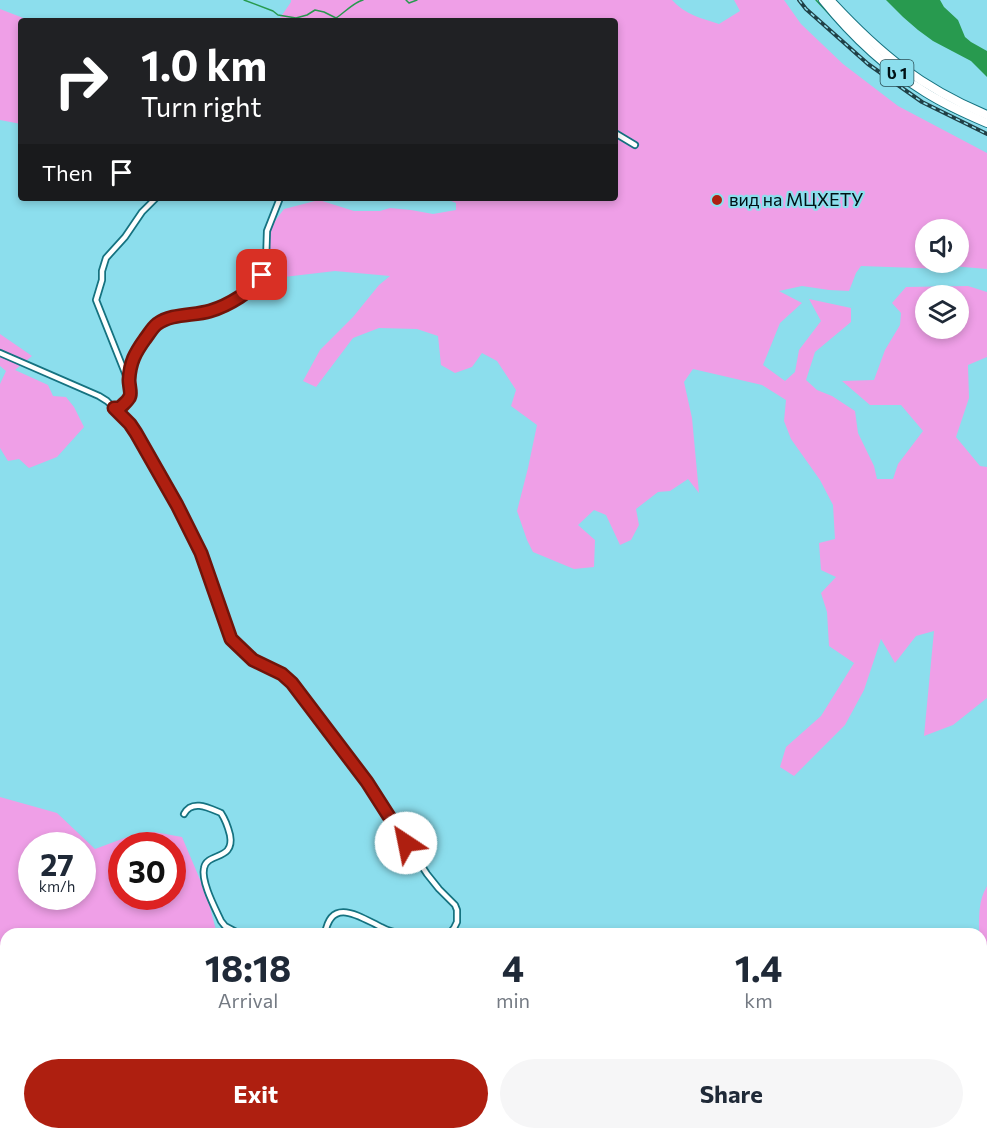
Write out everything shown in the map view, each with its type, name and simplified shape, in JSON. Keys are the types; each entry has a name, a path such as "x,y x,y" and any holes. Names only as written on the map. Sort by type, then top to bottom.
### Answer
{"highway":[{"name":"ს 1","path":"823,0 851,32 902,77 927,93 987,123"},
{"name":"ს 1","path":"830,0 862,34 895,63 941,93 987,115"}],"street":[{"path":"618,135 635,145"},
{"path":"129,383 96,300 106,258 153,201"},
{"path":"114,408 120,408 130,398 131,364 135,354 158,323 188,314 210,312 231,302 259,282 266,262 267,231 279,201"},
{"path":"0,353 99,396 130,424 188,525 201,553 231,639 253,660 288,678 367,782 427,874 456,908 457,922 454,928"},
{"path":"184,813 190,807 198,805 221,813 229,831 231,845 226,852 204,867 204,879 221,921 229,928"},
{"path":"327,928 331,918 339,912 354,913 382,928"}],"shaded area":[{"path":"291,0 672,0 688,12 719,24 740,11 734,0 784,0 801,24 843,64 898,106 987,153 987,269 969,267 969,219 915,219 915,268 861,266 849,291 802,286 779,291 802,303 780,323 763,365 785,381 795,372 799,350 821,321 809,299 851,308 851,322 815,352 806,380 817,390 832,396 855,411 858,433 874,466 877,479 893,479 898,464 923,431 901,405 870,405 842,381 874,380 885,350 900,325 901,313 892,303 906,287 915,287 915,339 969,339 969,286 987,292 987,357 968,365 969,398 956,437 980,466 987,467 987,698 953,725 924,736 934,631 916,636 895,663 881,639 864,690 845,725 794,776 780,767 786,747 821,716 854,663 829,646 827,612 821,593 836,577 821,570 819,543 835,539 833,505 820,480 791,439 784,421 786,400 762,385 693,369 684,382 692,418 699,493 688,479 670,491 658,492 636,509 639,525 631,540 620,545 606,515 594,510 578,525 595,540 594,567 574,569 533,552 527,540 517,511 537,425 511,406 516,390 497,361 482,353 472,367 455,373 441,365 438,336 417,329 379,328 353,338 316,387 303,381 320,350 353,317 379,285 390,276 335,271 284,277 273,271 268,263 265,250 269,229 284,209 322,201 354,211 380,211 390,208 433,214 456,210 456,203 451,201 618,201 618,18 280,18"},
{"path":"886,0 940,0 958,20 965,37 987,51 987,77 971,61 933,41 918,30"},
{"path":"0,9 23,18 18,18 18,123 0,120"},
{"path":"0,334 32,356 15,370 48,385 53,396 66,397 84,427 57,457 29,468 19,459 8,461 0,448 0,384 6,371 0,366"},
{"path":"0,797 57,813 77,832 18,832 18,910 96,910 96,849 108,844 108,910 186,910 186,846 207,896 215,928 0,928"},
{"path":"987,886 987,928 979,928 979,916"}],"waterway":[{"path":"244,0 278,15 296,18 315,10 336,18 363,0"},
{"path":"406,0 409,3 417,0"},
{"path":"816,0 844,30"},
{"path":"860,46 892,75 938,104"},
{"path":"947,109 962,116"}],"railway":[{"path":"799,0 806,9 868,64 922,102 987,134"}],"place":[{"name":"вид на МЦХЕТУ","path":"717,200"}],"route":[{"path":"262,275 259,282 231,302 210,312 188,314 158,323 135,354 131,364 130,398 120,408 114,408 136,433 188,525 201,553 231,639 253,660 288,678 367,782 406,843"}]}
